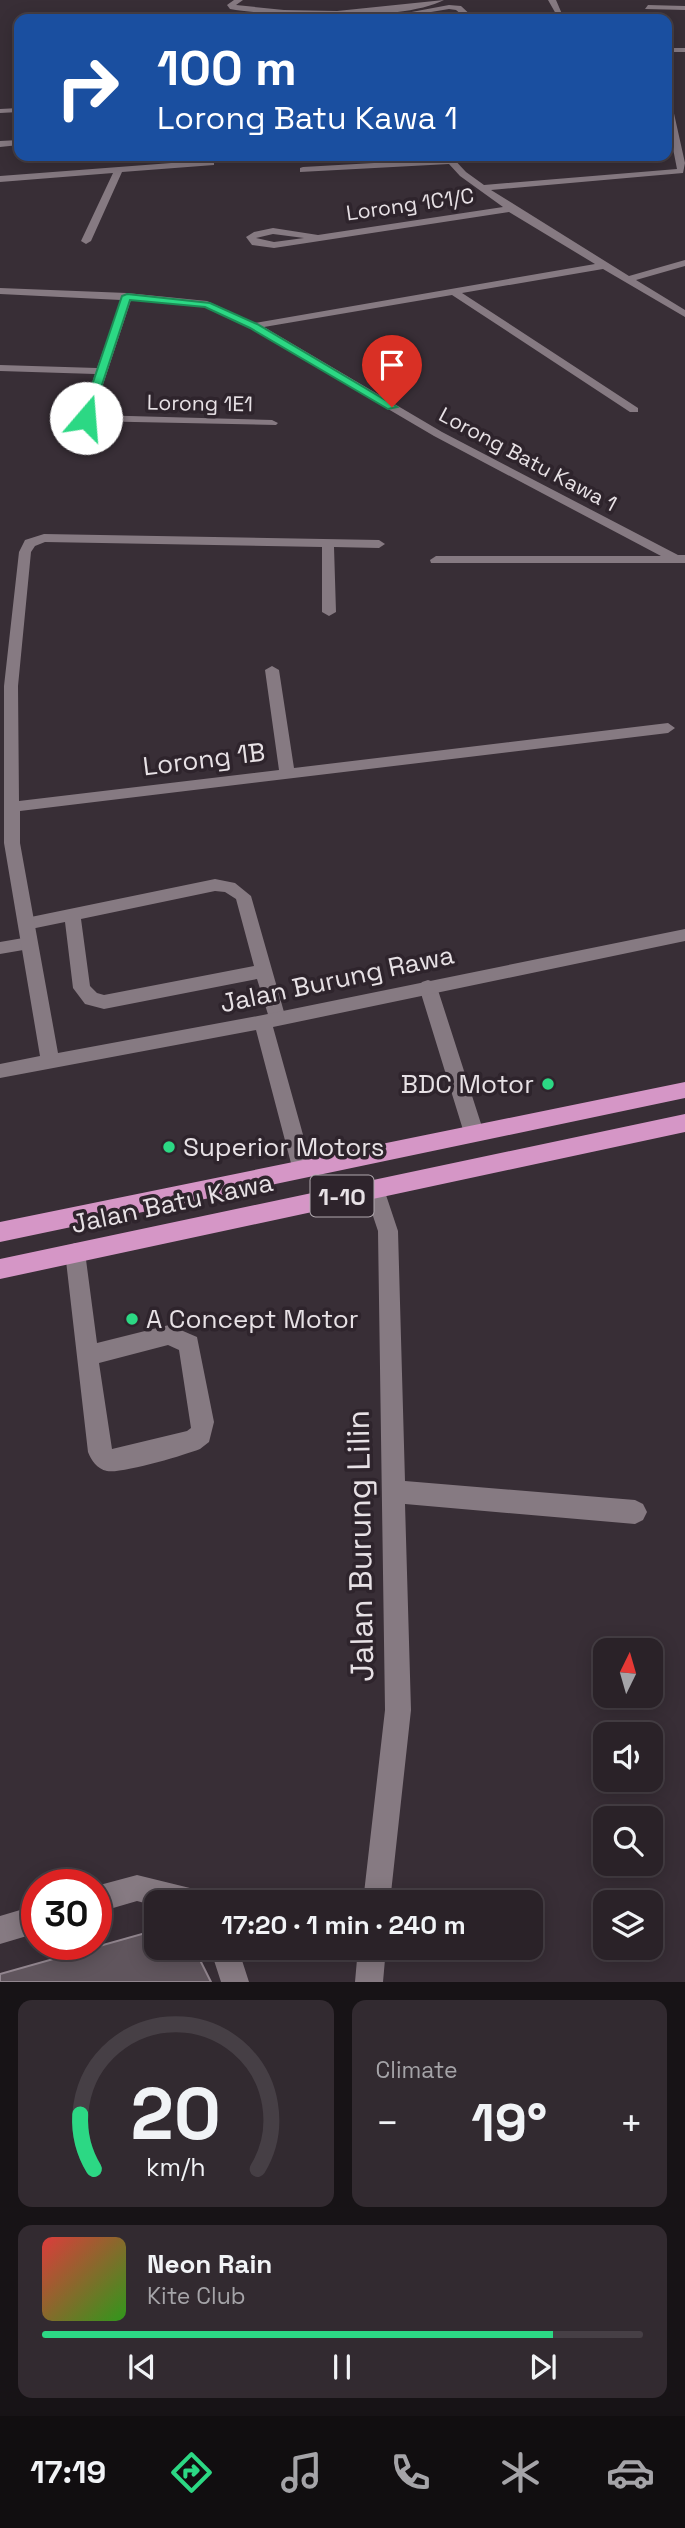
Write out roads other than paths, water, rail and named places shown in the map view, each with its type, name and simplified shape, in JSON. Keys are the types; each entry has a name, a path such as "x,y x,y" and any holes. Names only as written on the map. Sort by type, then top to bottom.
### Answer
{"highway":[{"name":"Jalan Batu Kawa","path":"0,1231 685,1090"},
{"name":"Jalan Batu Kawa","path":"0,1269 685,1123"}],"street":[{"path":"239,0 231,5 376,12 440,0"},
{"path":"552,0 559,12"},
{"path":"647,4 685,8"},
{"path":"406,14 454,7 464,14"},
{"path":"434,9 441,14"},
{"path":"481,188 676,172 682,169 682,155 672,111"},
{"path":"303,170 412,161"},
{"path":"451,161 481,188 512,209 685,314"},
{"path":"0,179 211,163"},
{"path":"86,241 118,171"},
{"name":"Lorong 1C1/C","path":"314,237 287,233 257,233 251,237 255,243 263,245 512,209"},
{"path":"630,279 685,263"},
{"path":"254,326 607,265"},
{"path":"451,290 634,410"},
{"name":"Lorong Batu Kawa 1","path":"0,291 127,296 207,304 254,326 438,434 681,559"},
{"path":"0,368 102,371 127,296"},
{"name":"Lorong 1E1","path":"102,371 86,418 272,423"},
{"path":"50,1061 26,924 6,844 11,807 6,686 25,552 30,543 44,538 379,544"},
{"path":"328,543 329,612"},
{"path":"436,560 681,559"},
{"path":"272,670 287,774"},
{"name":"Lorong 1B","path":"11,807 668,728"},
{"path":"26,924 215,885 229,887 243,896 262,971 302,1167"},
{"path":"72,915 82,988 91,999 104,1002 262,971"},
{"name":"Jalan Burung Rawa","path":"0,1071 270,1020 685,935"},
{"path":"0,948 29,943"},
{"path":"428,987 474,1133"},
{"name":"Jalan Burung Lilin","path":"374,1189 388,1231 398,1710 378,1890"},
{"path":"75,1252 99,1452 107,1460 117,1460 192,1441 201,1434 203,1422 188,1344 169,1335 89,1355"},
{"path":"394,1492 635,1512"},
{"path":"112,1895 137,1888 146,1890"},
{"path":"0,1930 21,1924"},
{"path":"228,1960 235,1982"},
{"path":"369,1982 371,1960"}],"place":[{"name":"BDC Motor","path":"548,1084"},
{"name":"Superior Motors","path":"169,1147"},
{"name":"A Concept Motor","path":"132,1319"}]}
